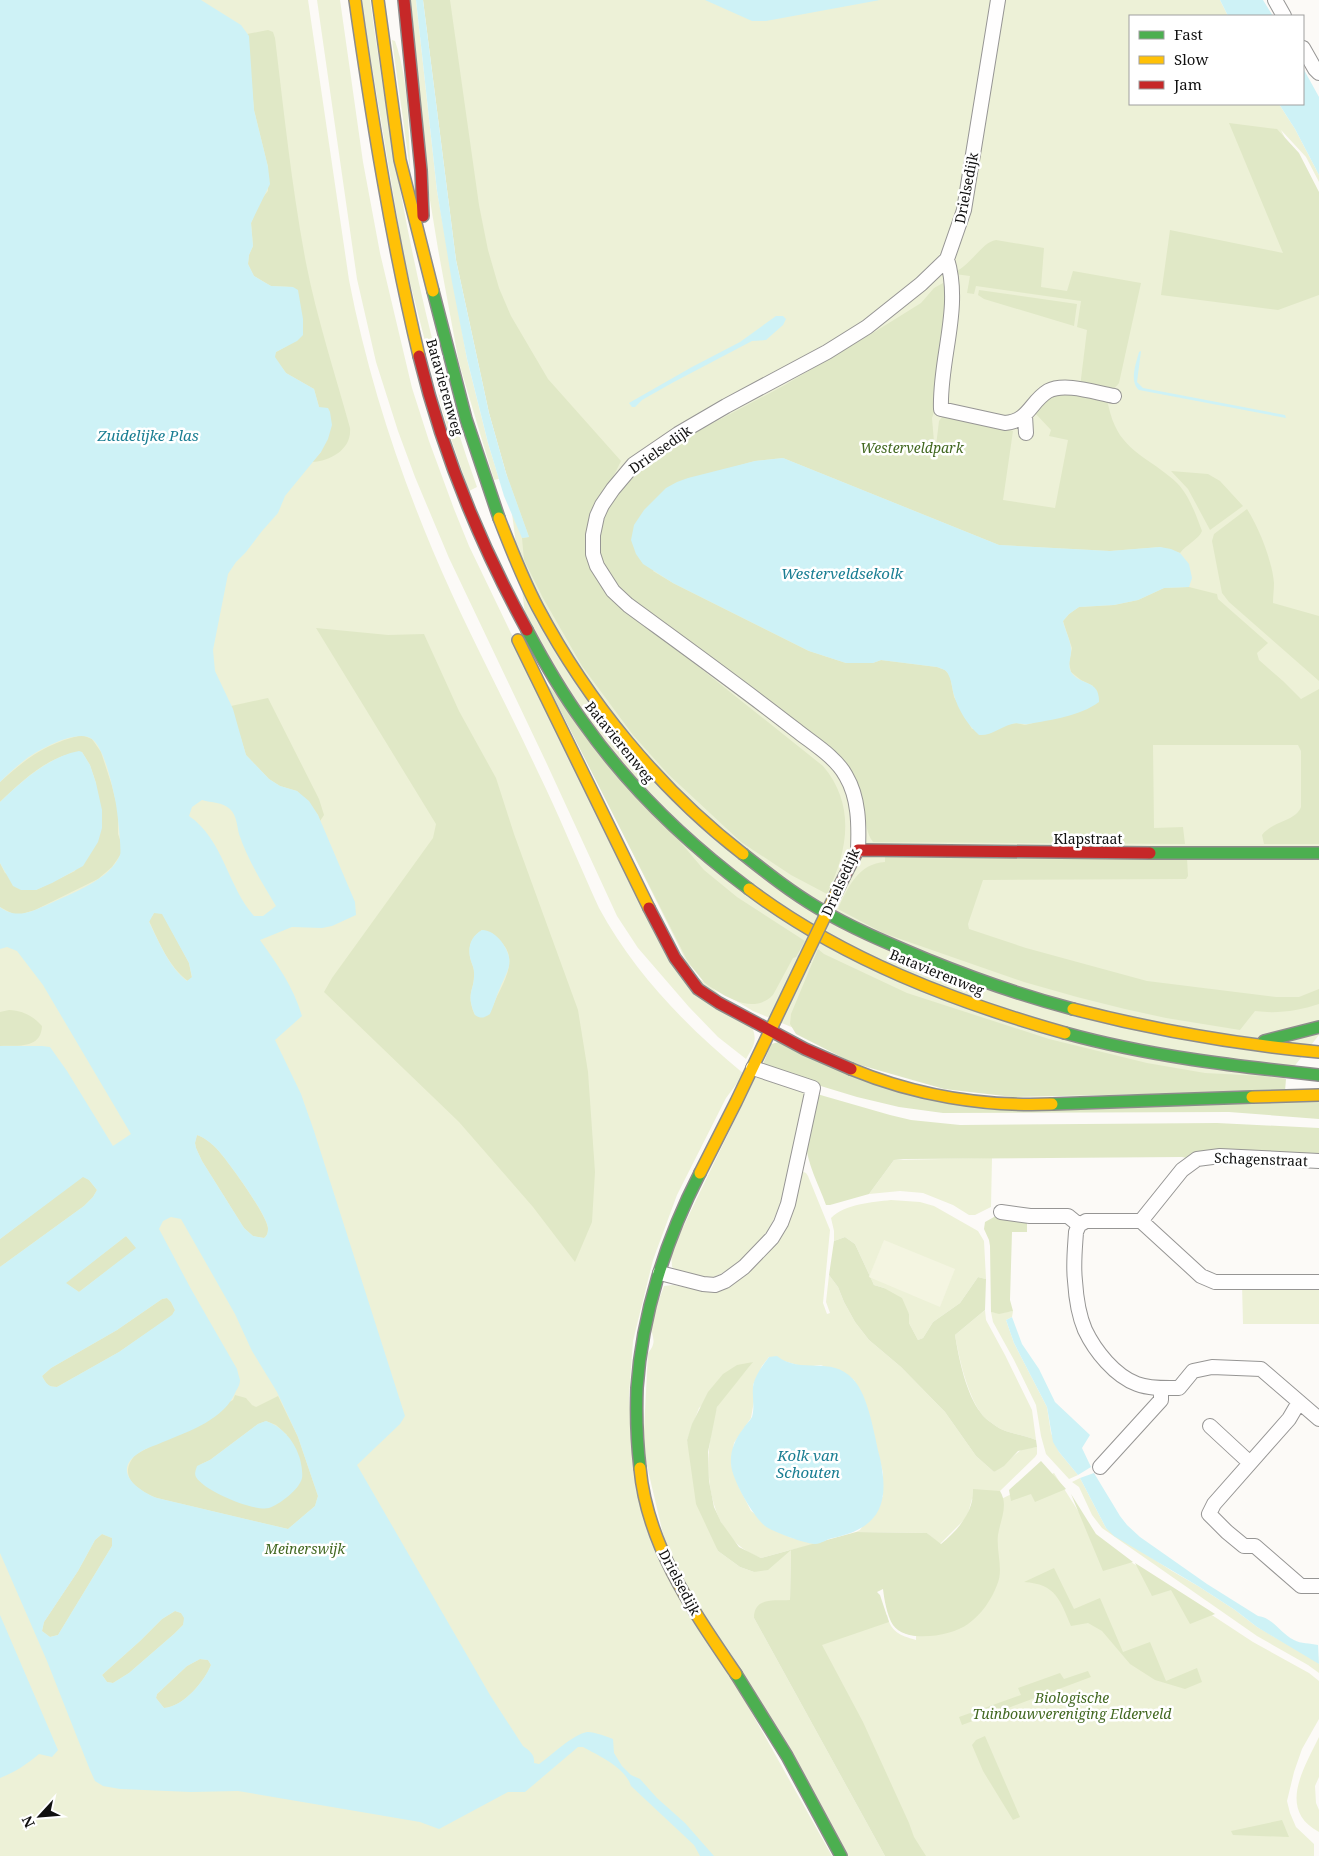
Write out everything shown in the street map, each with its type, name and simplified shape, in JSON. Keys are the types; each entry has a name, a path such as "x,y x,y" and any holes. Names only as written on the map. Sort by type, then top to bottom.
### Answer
{"main road":[{"name":"Batavierenweg","path":"354,0 389,222 417,349 429,393 463,494 499,578 533,642 564,695 610,757 669,822 728,873 798,922 831,942 889,969 939,991 1014,1018 1065,1033 1175,1057 1232,1066 1319,1075"},
{"name":"Batavierenweg","path":"378,0 402,172 425,255 442,336 458,394 503,527 532,594 563,652 595,701 622,736 659,778 697,816 726,841 815,906 886,942 950,970 1013,993 1188,1035 1319,1052"},
{"name":"Batavierenweg","path":"404,0 421,170 425,255"},
{"path":"499,578 513,628 624,858 682,969 698,989 707,996 814,1053 854,1070 896,1085 976,1102 1034,1105 1319,1095"},
{"name":"Klapstraat","path":"858,850 1319,853"},
{"name":"Drielsedijk","path":"841,1856 789,1759 674,1576 653,1526 642,1482 636,1428 636,1387 643,1334 677,1221 858,850"},
{"path":"1247,1044 1278,1039 1319,1027"}],"street":[{"name":"Drielsedijk","path":"858,850 859,827 857,809 853,790 841,768 782,720 628,605 613,591 597,566 593,554 593,535 597,516 602,505 634,464 686,429 867,328 928,278 947,259 964,210 998,0"},
{"path":"1275,0 1283,15"},
{"path":"1304,50 1319,73"},
{"path":"947,259 951,271 952,294 941,409 1005,424 1025,416 1048,392 1059,388 1067,387 1114,396"},
{"path":"1025,416 1026,433"},
{"path":"660,1274 703,1284 715,1285 725,1281 760,1252 772,1238 780,1224 788,1204 813,1088 753,1068"},
{"name":"Schagenstraat","path":"1141,1221 1182,1170 1197,1159 1220,1156 1319,1161"},
{"path":"1001,1212 1030,1216 1068,1216 1079,1225"},
{"path":"1319,1282 1215,1282 1201,1276 1141,1221 1086,1221 1079,1225 1076,1232 1075,1280 1078,1305 1085,1330 1100,1354 1119,1374 1138,1385 1179,1388 1193,1371 1212,1367 1261,1369 1319,1419"},
{"path":"1100,1467 1161,1400 1161,1388"},
{"path":"1299,1402 1289,1419 1214,1504 1210,1514 1244,1546 1255,1546 1301,1586 1319,1586"},
{"path":"1210,1426 1250,1463"}],"green space":[{"name":"Meinerswijk","path":"0,0 308,0 349,280 356,315 395,451 433,551 545,787 599,908 613,932 664,998 702,1038 744,1074 726,1098 677,1195 653,1260 633,1341 629,1396 636,1491 744,1699 832,1856 0,1856"},
{"path":"317,0 340,0 363,162 380,253 412,388 454,509 469,546 657,933 752,1027 755,1040 746,1059 718,1037 689,1007 638,948 617,916 449,558 415,477 376,362 357,279"},
{"path":"361,0 370,0 399,185 424,307 457,427 477,487 469,491 447,427 404,259"},
{"path":"411,0 416,0 437,191 467,359 499,479 494,480 459,363 438,249 428,188"},
{"path":"423,0 450,0 479,205 488,250 499,288 511,316 548,379 621,461 588,528 586,540 588,555 650,628 823,766 834,781 844,812 844,845 827,894 791,875 741,842 668,774 633,735 582,666 543,598 524,560 522,538 529,537 506,473 489,413 456,260"},
{"name":"Westerveldpark","path":"442,0 1220,0 1228,15 1129,15 1129,105 1280,105 1295,129 1319,175 1319,182 1306,157 1281,130 1319,206 1319,1035 1274,1092 923,1082 753,1011 693,975 529,644 477,245"},
{"path":"268,30 273,32 275,38 292,179 310,284 350,428 348,442 344,448 333,456 312,462 321,452 319,407 314,389 286,373 274,357 276,352 287,346 293,287 271,286 254,276 248,264 253,246 251,223 260,201 268,191 268,167 254,110 247,34"},
{"path":"392,40 395,41 400,57 406,91 411,177"},
{"path":"1229,123 1277,129 1299,153 1319,192 1319,295 1278,310 1161,295 1170,230 1283,253"},
{"path":"996,240 1044,248 1041,287 1067,291 1073,271 1141,283 1119,383 1115,387 1111,390 1096,391 1080,387 1087,330 1077,327 1081,301 976,286 974,294 967,293 970,276 955,274 955,272 967,264 986,245"},
{"path":"943,283 949,304 935,409 932,418 935,454 939,421 943,416 1013,431 1003,500 1055,508 1068,440 1049,436 1051,430 1034,412 1053,392 1107,400 1111,416 1120,435 1135,451 1177,483 1185,493 1202,531 1198,537 1180,553 1160,547 1110,551 999,545 783,458 755,461 730,468 653,571 673,583 809,651 846,663 873,663 881,660 937,667 945,670 950,676 954,697 972,729 1017,723 1025,725 1033,723 1093,686 1071,672 1069,663 1072,648 1063,621 1079,607 1114,605 1138,600 1164,588 1189,587 1217,594 1218,599 1268,643 1257,653 1259,660 1301,699 1319,689 1319,844 1264,844 1262,835 1272,826 1294,816 1301,807 1301,751 1298,745 1153,745 1154,828 1183,827 1185,844 873,842 868,831 858,786 849,769 836,755 819,739 642,609 616,586 601,560 599,537 601,523 616,493 644,465 666,448 783,386 876,331 921,303 934,288"},
{"path":"979,290 1077,304 1074,326 984,299 978,295"},
{"path":"1171,471 1208,474 1220,481 1243,506 1210,530 1188,489"},
{"path":"1247,509 1256,525 1271,564 1274,583 1273,603 1319,616 1319,681 1229,602 1222,593 1212,541 1214,534"},
{"path":"316,628 388,635 424,634 459,711 496,778 514,834 578,1010 588,1072 595,1172 592,1222 575,1262 533,1207 459,1122 324,992 332,978 433,838 436,824","holes":["482,930 502,943 507,950 509,966 504,983 493,1006 475,1015 471,1001 474,972 470,947 475,936"]},
{"path":"547,684 704,870 737,897 805,941 796,957 793,958 773,995 766,1000 760,1003 745,1004 731,999 705,983 687,960"},
{"path":"268,698 319,799 324,815 320,821 318,815 297,791 280,786 269,779 246,755 231,706"},
{"path":"82,735 92,739 101,752 118,810 118,834 122,845 121,854 112,867 98,879 35,910 22,914 13,914 0,907 0,863 5,873 36,890 75,871 96,783 90,765 82,752 70,754 48,763 18,785 0,802 0,782 19,765 38,752"},
{"path":"885,857 1187,858 1188,876 1186,879 983,880 968,924 969,929 1026,948 1147,981 1276,997 1299,997 1319,989 1319,1004 1287,1011 1255,1011 1240,1030 1125,1009 1024,982 883,933 838,909 845,893 855,878 868,867 876,863 885,862"},
{"path":"154,913 162,913 189,963 192,978 188,981 175,969 161,946 149,921"},
{"path":"818,949 824,954 907,993 1049,1039 1147,1063 1205,1073 1286,1079 1285,1091 1013,1097 944,1089 853,1063 796,1034 790,1024 791,1014"},
{"path":"9,1010 27,1014 42,1026 41,1034 37,1039 27,1045 0,1046 0,1012"},
{"path":"779,1042 937,1099 1319,1098 1319,1119 1229,1112 943,1113 899,1107 857,1097 768,1070 763,1064 771,1044"},
{"path":"755,1078 763,1078 804,1090 806,1098 785,1191 771,1225 762,1239 745,1256 718,1275 703,1278 688,1276 672,1267 671,1252"},
{"path":"817,1094 911,1120 960,1125 1217,1123 1319,1128 1319,1155 1238,1151 1192,1159 1182,1157 894,1160 869,1194 826,1205 810,1165 806,1141"},
{"path":"197,1135 210,1142 216,1148 254,1200 268,1229 264,1238 253,1236 244,1228 202,1161 195,1143"},
{"path":"992,1158 991,1207 975,1215 969,1215 953,1205 923,1193 900,1191 869,1194 894,1160"},
{"path":"801,1171 806,1173 830,1230 823,1303 827,1314 830,1313 826,1302 829,1275 838,1287 855,1322 869,1340 901,1367 945,1412 976,1456 994,1472 1022,1449 1037,1447 1035,1457 1000,1491 972,1499 967,1517 940,1544 927,1533 856,1532 860,1530 883,1496 883,1473 865,1401 854,1380 821,1365 805,1367 769,1357 762,1366 753,1385 754,1401 751,1418 734,1443 731,1464 738,1485 751,1511 789,1537 816,1544 791,1550 790,1601 766,1602 754,1618 885,1856 847,1856 668,1555 643,1449 648,1353 654,1341 651,1323 664,1286 673,1285 701,1290 751,1267","holes":["752,1362 717,1407 711,1434 709,1470 710,1489 715,1506 731,1538 744,1550 761,1558 790,1550 754,1572 740,1567 718,1551 687,1440 699,1408"]},
{"path":"83,1176 97,1190 93,1197 84,1206 0,1267 0,1239"},
{"path":"891,1200 920,1202 934,1206 978,1231 984,1241 986,1279 978,1277 960,1303 933,1322 923,1338 918,1340 909,1323 909,1314 884,1288 874,1285 855,1244 845,1237 834,1241 831,1218 837,1213 859,1205"},
{"path":"994,1217 1023,1217 1027,1220 1027,1232 1012,1232 1010,1300 1013,1311 999,1314 991,1312 990,1246 984,1229 985,1222"},
{"path":"126,1236 137,1248 79,1292 65,1283"},
{"path":"845,1237 855,1244 874,1285 902,1298 909,1314 909,1323 918,1340 923,1338 933,1322 960,1303 978,1277 986,1279 985,1310 955,1335 964,1376 971,1396 984,1417 1002,1430 1036,1440 1037,1447 1018,1451 1004,1466 994,1472 976,1456 945,1412 901,1367 869,1340 855,1322 838,1287 829,1275 834,1241"},
{"path":"884,1240 955,1269 940,1307 869,1277"},
{"path":"1242,1284 1319,1285 1319,1324 1243,1324"},
{"path":"167,1298 175,1310 173,1315 119,1352 57,1387 49,1386 45,1381 42,1376 51,1368 117,1330 162,1299"},
{"path":"985,1310 986,1320 1032,1410 1036,1440 1002,1430 989,1421 982,1415 976,1405 968,1386 961,1365 955,1335"},
{"path":"1013,1311 1012,1317 1006,1320 1014,1343 1047,1407 1051,1433 1059,1452 1078,1475 1069,1479 1046,1454 1036,1405 993,1322 991,1312"},
{"path":"753,1362 717,1407 708,1452 709,1481 714,1507 721,1522 739,1547 761,1558 856,1532 927,1533 941,1544 964,1520 971,1505 973,1489 1000,1491 1003,1496 1004,1507 998,1535 999,1579 989,1601 973,1620 961,1628 941,1635 908,1635 899,1631 893,1625 886,1607 883,1589 877,1592 880,1595 889,1622 822,1645 863,1722 914,1837 926,1856 885,1856 754,1618 757,1606 761,1603 790,1600 791,1550 768,1570 754,1572 740,1567 718,1551 696,1504 687,1440 692,1424 708,1392 723,1374 737,1365"},
{"path":"235,1395 246,1398 256,1407 278,1396 298,1437 318,1496 315,1506 288,1529 157,1498 137,1487 129,1476 130,1463 135,1455 233,1400","holes":["266,1421 276,1425 287,1435 197,1466 210,1460 258,1424"]},
{"path":"1041,1461 1066,1489 1035,1502 1031,1494 1011,1501 1009,1490"},
{"name":"Biologische Tuinbouwvereniging Elderveld","path":"1054,1473 1096,1539 1253,1642 1309,1673 1319,1681 1319,1719 1302,1749 1287,1801 1296,1827 1314,1844 1314,1856 903,1856 790,1643 887,1615 893,1629 916,1640 916,1636 898,1630 891,1621 983,1508"},
{"path":"1080,1478 1106,1528 1235,1610 1257,1627 1313,1659 1319,1664 1319,1673 1257,1636 1102,1528 1092,1515 1079,1487 1072,1482"},
{"path":"1071,1494 1096,1534 1133,1562 1103,1571"},
{"path":"102,1534 112,1538 112,1546 58,1635 50,1637 42,1631 44,1622 78,1571 95,1540"},
{"path":"1135,1563 1215,1614 1190,1624 1171,1590 1152,1596"},
{"path":"1054,1568 1074,1609 1100,1598 1123,1652 1150,1642 1166,1681 1197,1668 1202,1682 1185,1689 1155,1680 1130,1664 1102,1631 1088,1623 1071,1626 1060,1601 1050,1590 1035,1583 1024,1582"},
{"path":"175,1611 181,1613 185,1618 183,1625 129,1673 113,1683 107,1682 102,1675 162,1619"},
{"path":"200,1659 208,1660 211,1665 198,1686 178,1703 164,1708 156,1698 157,1694 187,1666"},
{"path":"1088,1671 1091,1677 962,1725 959,1717 1021,1695 1018,1688 1060,1673 1064,1679"},
{"path":"985,1736 1020,1817 1013,1820 983,1771 972,1745 976,1740"},
{"path":"1319,1737 1319,1777 1315,1786 1316,1803 1319,1810 1319,1832 1306,1823 1299,1812 1297,1800 1301,1775"},
{"path":"1282,1820 1289,1837 1233,1835 1231,1831"}],"water":[{"name":"Zuidelijke Plas","path":"0,0 201,0 241,25 249,36 254,110 268,167 270,184 251,223 253,246 248,264 254,276 271,286 293,287 298,290 303,319 303,335 297,341 276,352 275,357 286,373 314,389 319,407 328,408 330,412 332,425 328,439 321,452 285,496 278,513 228,574 213,650 215,671 233,709 246,755 269,779 280,786 297,791 309,801 318,815 355,902 356,915 332,926 322,928 292,927 260,940 289,985 302,1016 275,1040 301,1094 314,1131 405,1416 400,1424 357,1465 490,1695 523,1746 532,1753 534,1763 539,1764 569,1741 587,1732 613,1739 614,1753 622,1766 631,1775 640,1779 657,1798 685,1823 714,1856 700,1856 694,1845 631,1786 623,1773 604,1758 583,1747 578,1747 525,1792 508,1792 439,1829 420,1822 238,1791 191,1792 120,1789 103,1786 95,1781 47,1661 0,1553 0,1267 84,1206 97,1190 89,1180 83,1177 0,1239 0,1046 50,1047 113,1146 131,1134 43,985 17,951 7,947 0,949 0,907 12,913 24,913 43,907 99,879 115,864 120,855 119,828 114,792 104,758 92,739 86,736 77,736 58,741 39,751 0,782","holes":["202,800 220,804 230,809 247,853 276,906 263,916 254,916 245,904 210,837 189,816 192,807","154,913 162,914 189,963 192,977 187,981 175,969 149,922","197,1135 212,1144 228,1163 246,1187 266,1222 268,1231 264,1238 253,1236 244,1228 202,1161 196,1148","171,1217 181,1219 235,1314 252,1351 277,1392 298,1437 318,1496 315,1506 288,1529 157,1498 137,1487 128,1475 127,1468 129,1462 136,1455 206,1423 215,1417 231,1401 240,1381 237,1369 159,1229 163,1221","126,1236 136,1248 79,1292 66,1283","167,1298 175,1310 172,1315 119,1352 57,1387 50,1386 45,1381 42,1376 51,1368 117,1330 162,1299","102,1534 112,1538 112,1546 58,1635 50,1637 42,1631 44,1622 78,1571 95,1540","175,1611 181,1613 184,1618 183,1625 129,1673 113,1683 107,1682 102,1675 162,1619","200,1659 208,1660 211,1665 208,1672 198,1686 185,1698 171,1707 164,1708 156,1698 157,1694 187,1666"]},
{"path":"416,0 423,0 456,260 489,413 506,473 529,537 522,538 504,496 488,443 467,359 437,191"},
{"path":"705,0 880,0 766,21 752,21"},
{"path":"1220,0 1263,0 1272,15 1228,15"},
{"path":"1304,70 1319,97 1319,175 1295,129 1280,105 1304,105"},
{"path":"776,316 783,316 786,319 783,325 766,340 752,341 672,383 642,400 635,407 632,407 629,403 740,342"},
{"path":"1141,351 1137,382 1143,388 1285,415 1286,418 1139,390 1134,382 1134,372 1139,352"},
{"name":"Westerveldsekolk","path":"783,458 999,545 1110,551 1160,547 1180,553 1189,564 1192,578 1189,587 1164,588 1138,600 1114,605 1079,607 1063,621 1070,641 1069,666 1071,672 1079,679 1093,686 1098,695 1099,702 1083,711 1065,717 1028,724 1014,723 992,733 979,735 961,712 953,693 950,678 943,669 881,660 873,663 846,663 809,651 673,583 643,564 636,554 631,540 634,525 644,510 666,488 688,478 755,461"},
{"path":"79,751 82,752 90,765 102,810 102,828 98,842 83,866 36,890 21,890 13,886 0,863 0,802 26,778 46,764"},
{"path":"482,930 490,932 499,939 506,948 509,960 508,970 490,1014 484,1017 475,1015 472,1007 471,996 474,972 469,952 472,939"},
{"path":"1012,1317 1022,1344 1039,1369 1055,1402 1090,1435 1082,1448 1091,1467 1078,1475 1053,1442 1047,1407 1014,1343 1006,1320"},
{"name":"Kolk van Schouten","path":"777,1356 796,1364 835,1368 853,1379 859,1386 867,1405 880,1458 883,1488 882,1501 878,1512 862,1528 817,1544 797,1540 765,1526 744,1497 732,1471 731,1454 735,1441 752,1417 755,1379 769,1357"},
{"path":"266,1421 286,1434 294,1444 300,1458 302,1478 297,1487 288,1496 269,1508 252,1507 219,1494 201,1483 195,1473 197,1466 210,1460 258,1424"},
{"path":"1094,1473 1120,1516 1140,1537 1207,1584 1258,1616 1268,1619 1289,1637 1300,1642 1318,1645 1319,1664 1257,1627 1198,1586 1114,1536 1106,1528 1080,1478"},
{"path":"0,1615 58,1750 52,1757 39,1754 30,1762 0,1778"}],"traffic: fast":[{"path":"433,291 466,419 499,518"},
{"path":"527,630 568,700 600,746 659,812 703,852 749,889"},
{"path":"1150,853 1319,853"},
{"path":"743,854 798,895 831,916 858,929 963,974 1073,1009"},
{"path":"1264,1041 1319,1027"},
{"path":"1065,1033 1159,1054 1223,1064 1319,1075"},
{"path":"1052,1104 1252,1097"},
{"path":"640,1468 637,1388 644,1332 666,1251 700,1173"},
{"path":"736,1674 787,1756 841,1856"}],"traffic: slow":[{"path":"355,0 383,178 419,356"},
{"path":"378,0 400,160 433,291"},
{"path":"499,518 522,575 538,608 579,677 628,742 654,772 712,829 743,854"},
{"path":"518,640 649,908"},
{"path":"804,960 840,885"},
{"path":"749,889 822,937 901,976 982,1007 1065,1033"},
{"path":"700,1173 804,960"},
{"path":"1073,1009 1195,1035 1319,1052"},
{"path":"851,1069 899,1086 950,1097 1001,1103 1052,1104"},
{"path":"1252,1097 1319,1095"},
{"path":"640,1468 644,1497 662,1551 704,1627 736,1674"}],"traffic: jam":[{"path":"404,0 421,170 423,216"},
{"path":"419,356 439,427 464,496 478,531 527,630"},
{"path":"840,885 858,850 1150,853"},
{"path":"649,908 675,958 698,989 719,1003 805,1049 851,1069"}]}
